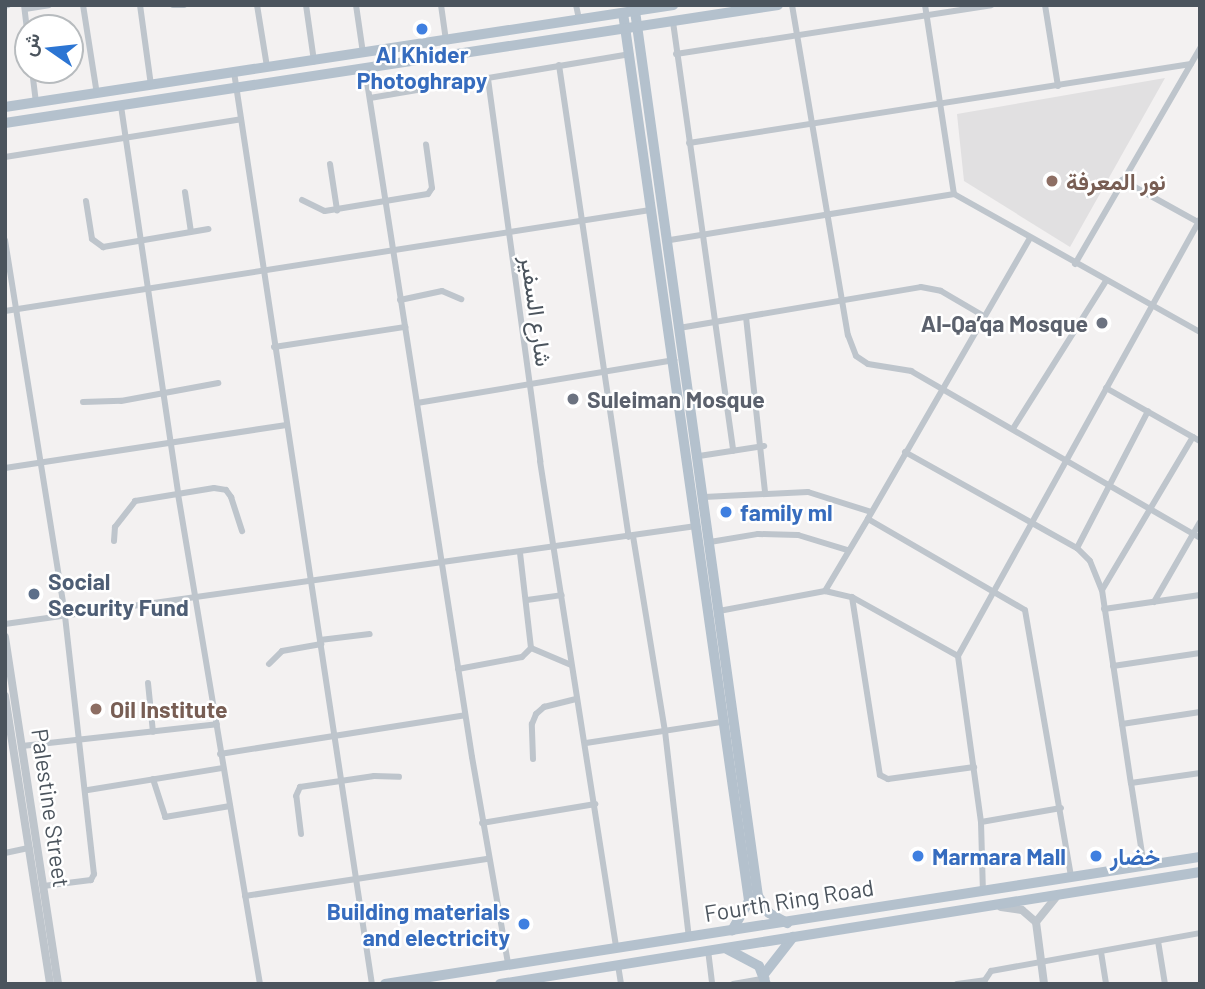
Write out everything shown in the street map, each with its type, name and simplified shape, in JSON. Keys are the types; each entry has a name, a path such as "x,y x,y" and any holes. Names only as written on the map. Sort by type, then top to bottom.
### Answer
{"main road":[{"path":"5,107 673,5"},
{"path":"5,123 778,5"},
{"path":"635,11 631,29 650,210 749,901 732,931"},
{"path":"623,13 631,29"},
{"path":"633,51 653,24"},
{"path":"600,34 633,51 656,149 758,896 769,913 787,923"},
{"path":"643,151 656,149"},
{"path":"681,427 694,425"},
{"name":"Fourth Ring Road","path":"390,983 423,981 508,964 787,923 1200,857"},
{"name":"Fourth Ring Road","path":"500,984 1200,872"},
{"path":"1100,873 1102,888"},
{"path":"1062,895 1067,878"},
{"path":"714,949 745,956 766,978 793,937"}],"street":[{"path":"24,7 49,5"},
{"path":"83,5 97,93"},
{"path":"140,5 151,85"},
{"path":"173,5 184,5"},
{"path":"257,5 267,67"},
{"path":"306,5 314,61"},
{"path":"356,5 363,53"},
{"path":"441,5 446,40"},
{"path":"576,5 579,19"},
{"path":"792,5 841,300 848,335 861,361 904,368 941,387 1014,427 1196,536"},
{"path":"925,5 954,194"},
{"path":"676,54 991,5"},
{"path":"1045,5 1058,86"},
{"path":"673,22 733,451"},
{"path":"1076,264 1200,48"},
{"path":"370,98 633,51"},
{"path":"689,144 1191,64"},
{"path":"559,65 631,536 665,730 689,938"},
{"path":"365,69 482,823 508,964"},
{"path":"233,72 372,984"},
{"name":"شارع السفير","path":"488,79 529,383 616,948"},
{"path":"34,84 37,102"},
{"path":"121,106 178,494 260,984"},
{"path":"5,157 241,119"},
{"path":"302,200 325,211 431,192 426,144"},
{"path":"330,164 337,209"},
{"path":"983,892 981,822 958,656 996,593 1199,222 1122,180"},
{"path":"185,192 191,232"},
{"path":"670,240 954,194 1200,332"},
{"path":"86,201 94,243 103,247 140,243 208,229"},
{"path":"5,312 650,210"},
{"path":"825,590 982,315 1030,238"},
{"path":"5,240 38,463 65,616 88,790 93,878 43,886"},
{"path":"1014,427 1106,281"},
{"path":"679,328 841,300 931,288 982,315"},
{"path":"400,300 442,291 461,299"},
{"path":"746,317 764,446 765,493"},
{"path":"274,347 405,327"},
{"path":"417,403 684,359"},
{"path":"83,402 165,395 218,383"},
{"path":"1101,590 1196,439 1106,388"},
{"path":"1077,548 1111,487 1148,411"},
{"path":"5,468 285,425"},
{"path":"699,456 764,446"},
{"path":"905,453 1077,548 1092,564 1101,590 1144,866"},
{"path":"114,541 115,527 135,501 226,490 242,531"},
{"path":"704,497 808,492 869,516 1027,614 1061,808 1067,878"},
{"path":"1154,601 1196,536 1200,522"},
{"path":"5,624 708,525"},
{"path":"710,542 758,534 798,535 847,550"},
{"path":"458,669 522,657 531,648 520,553"},
{"path":"719,611 825,590 852,597 958,656"},
{"path":"527,600 562,594"},
{"path":"1104,609 1200,595"},
{"path":"852,597 880,775 888,779 974,767"},
{"path":"269,664 282,651 370,634"},
{"name":"Palestine Street","path":"5,637 58,984"},
{"path":"531,648 571,665"},
{"path":"1113,666 1200,653"},
{"path":"148,683 153,732"},
{"name":"Palestine Street","path":"5,696 50,984"},
{"path":"533,758 532,724 537,714 544,707 577,699"},
{"path":"1122,723 1200,712"},
{"path":"220,754 465,715"},
{"path":"586,743 722,722"},
{"path":"22,746 216,724"},
{"path":"88,790 223,768"},
{"path":"1131,783 1200,774"},
{"path":"301,834 297,790 339,780 399,777"},
{"path":"153,779 165,817 229,806"},
{"path":"482,823 595,804"},
{"path":"981,822 1061,808"},
{"path":"5,853 29,848"},
{"path":"245,896 488,859"},
{"path":"1036,922 1062,895"},
{"path":"990,906 1022,910 1036,922 1044,984"},
{"path":"957,984 986,982 991,971 1200,933"},
{"path":"1158,941 1165,984"},
{"path":"712,984 714,949"},
{"path":"1101,952 1106,984"},
{"path":"618,965 621,984"},
{"path":"733,984 766,978"}],"shaded area":[{"path":"1165,78 1070,247 964,181 957,114"}],"place":[{"name":"Al Khider Photoghrapy","path":"422,29"},
{"name":"نور المعرفة","path":"1052,181"},
{"name":"Al-Qa’qa Mosque","path":"1102,323"},
{"name":"Suleiman Mosque","path":"573,399"},
{"name":"family ml","path":"726,512"},
{"name":"Social Security Fund","path":"34,594"},
{"name":"Oil Institute","path":"96,709"},
{"name":"Marmara Mall","path":"918,856"},
{"name":"خضار","path":"1096,856"},
{"name":"Building materials and electricity","path":"524,924"}]}
